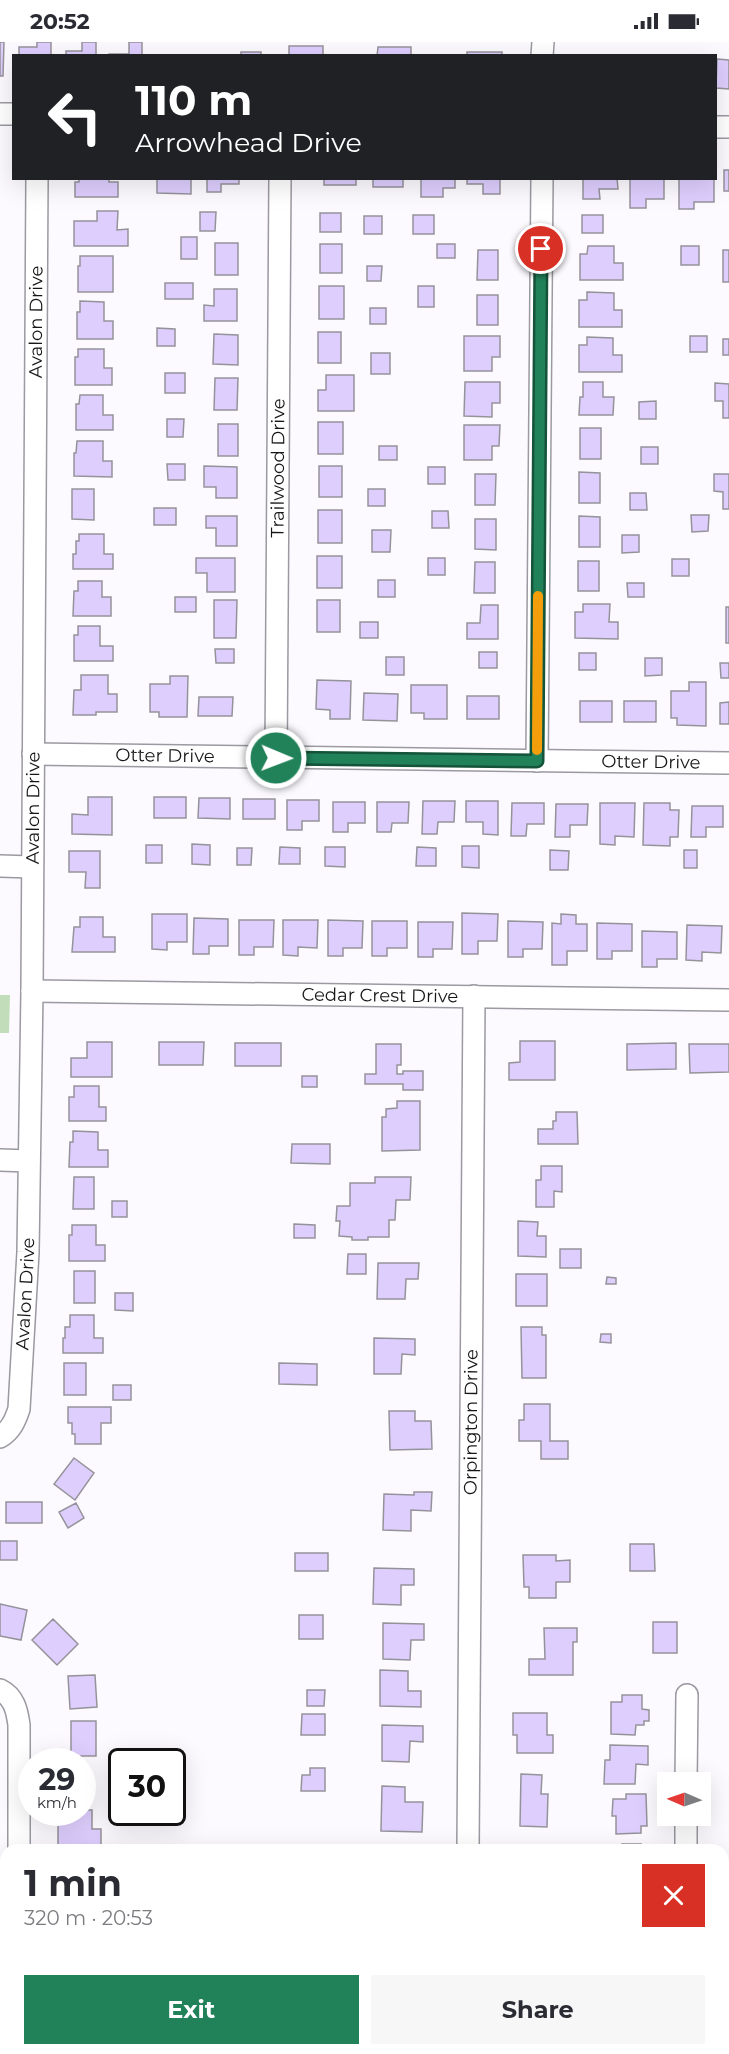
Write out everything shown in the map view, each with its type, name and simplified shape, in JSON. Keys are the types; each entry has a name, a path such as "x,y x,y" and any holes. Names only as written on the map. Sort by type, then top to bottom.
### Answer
{"street":[{"name":"Avalon Drive","path":"3,1435 14,1423 19,1409 28,1252 32,991 37,180"},
{"name":"Trailwood Drive","path":"276,758 280,180"},
{"path":"537,761 542,180"},
{"name":"Otter Drive","path":"33,754 729,763"},
{"path":"0,866 32,867"},
{"name":"Cedar Crest Drive","path":"32,991 729,1000"},
{"name":"Orpington Drive","path":"468,1844 474,996"},
{"path":"0,1160 29,1161"},
{"path":"6,1694 17,1711 20,1725 19,1844"},
{"path":"686,1772 687,1695"},
{"path":"686,1826 686,1844"}],"green space":[{"path":"0,995 10,995 9,1033 0,1033"}],"building":[{"path":"0,42 4,42 3,76 0,76"},
{"path":"37,42 51,42 51,54 19,54 19,47 37,47"},
{"path":"82,42 96,42 96,54 66,54 66,51 82,51"},
{"path":"129,42 142,42 142,54 129,54"},
{"path":"289,46 323,46 323,54 289,54"},
{"path":"378,47 411,47 411,54 377,54"},
{"path":"241,52 261,52 261,54 241,54"},
{"path":"467,52 502,52 502,54 467,54"},
{"path":"717,59 729,60 729,89 717,88"},
{"path":"724,170 729,170 729,191 724,191"},
{"path":"79,180 109,180 109,182 118,182 118,197 75,197 75,182"},
{"path":"157,180 191,180 191,194 157,193"},
{"path":"207,180 239,180 239,184 221,184 221,192 207,192"},
{"path":"324,180 356,180 356,185 324,185"},
{"path":"373,180 403,180 403,187 373,187"},
{"path":"421,180 455,180 455,188 443,188 443,197 421,197"},
{"path":"467,180 500,180 500,194 483,194 483,184 467,184"},
{"path":"583,180 617,180 618,189 599,189 600,199 583,199"},
{"path":"630,180 664,180 664,199 646,199 646,208 630,208"},
{"path":"679,180 714,180 714,202 694,202 694,209 679,209"},
{"path":"97,211 118,211 117,230 128,229 128,246 74,246 74,221 97,221"},
{"path":"200,212 216,212 215,231 200,231"},
{"path":"320,213 341,213 341,232 320,232"},
{"path":"413,215 434,215 434,234 413,234"},
{"path":"582,215 603,215 603,233 582,233"},
{"path":"364,216 382,216 382,234 364,234"},
{"path":"181,237 197,237 197,259 181,259"},
{"path":"215,243 238,243 238,275 215,275"},
{"path":"320,244 342,244 342,273 320,273"},
{"path":"437,244 455,244 455,258 437,258"},
{"path":"588,246 614,246 614,263 623,263 623,280 580,280 580,254 587,254"},
{"path":"681,246 699,246 699,265 681,265"},
{"path":"478,250 498,250 498,280 477,280"},
{"path":"723,250 729,250 729,282 723,282"},
{"path":"80,256 113,256 113,292 78,292"},
{"path":"367,266 382,266 381,281 367,281"},
{"path":"165,283 193,283 193,299 165,299"},
{"path":"319,286 344,286 344,319 319,319"},
{"path":"418,286 434,286 434,307 418,307"},
{"path":"214,289 237,289 237,321 204,321 204,305 214,306"},
{"path":"587,292 614,293 614,310 622,310 622,327 579,327 579,300 587,300"},
{"path":"477,295 498,295 498,325 477,325"},
{"path":"80,301 104,302 104,321 113,321 113,339 77,339 77,312 80,312"},
{"path":"370,308 386,308 386,324 370,324"},
{"path":"157,328 175,329 175,346 157,346"},
{"path":"318,332 341,332 341,363 318,363"},
{"path":"214,334 238,335 238,365 213,364"},
{"path":"464,336 500,336 500,357 492,357 492,371 464,371"},
{"path":"690,336 707,336 707,352 690,352"},
{"path":"587,337 613,338 613,355 622,355 622,372 579,372 579,345 587,345"},
{"path":"723,339 729,339 729,355 723,355"},
{"path":"78,349 104,349 104,368 112,368 112,385 75,385 75,357 78,357"},
{"path":"371,353 390,353 390,374 371,374"},
{"path":"165,373 185,373 185,393 165,393"},
{"path":"326,375 354,375 354,411 318,411 318,390 326,390"},
{"path":"215,378 238,378 237,410 214,410"},
{"path":"465,382 500,382 500,403 492,403 492,417 464,416"},
{"path":"583,382 603,382 603,397 614,397 613,415 579,415 580,397 583,397"},
{"path":"715,383 729,384 729,418 723,418 723,401 715,401"},
{"path":"80,395 103,395 103,415 113,415 113,430 76,430 76,404 79,404"},
{"path":"656,401 656,419 639,419 639,402"},
{"path":"167,419 184,419 183,437 167,437"},
{"path":"318,422 343,422 343,454 318,454"},
{"path":"218,424 238,424 238,456 218,456"},
{"path":"464,425 500,425 499,446 492,446 492,460 464,460"},
{"path":"580,428 601,428 601,459 580,459"},
{"path":"77,441 103,441 103,461 112,461 112,477 74,476 74,453 76,453"},
{"path":"379,446 397,446 397,460 379,460"},
{"path":"641,447 658,447 658,464 641,464"},
{"path":"167,464 185,464 185,480 168,480"},
{"path":"204,466 237,467 237,498 216,498 216,487 204,487"},
{"path":"319,466 342,466 342,497 319,497"},
{"path":"428,467 445,467 445,484 428,484"},
{"path":"579,472 600,473 600,503 579,503"},
{"path":"475,474 496,474 495,505 475,505"},
{"path":"714,474 729,474 729,509 723,509 723,492 714,491"},
{"path":"72,489 94,489 94,520 72,519"},
{"path":"368,489 385,489 385,506 368,506"},
{"path":"630,493 646,493 647,510 630,510"},
{"path":"154,508 176,508 176,525 154,525"},
{"path":"318,510 342,510 342,543 318,543"},
{"path":"432,511 448,511 449,528 432,528"},
{"path":"691,515 709,515 708,531 692,532"},
{"path":"206,516 237,516 237,546 216,546 216,528 206,528"},
{"path":"579,516 600,517 600,547 579,547"},
{"path":"475,519 496,519 496,550 475,549"},
{"path":"372,530 391,530 390,552 372,552"},
{"path":"79,534 104,534 104,554 113,554 113,569 73,569 73,554 76,554 76,541 79,541"},
{"path":"622,535 639,535 639,552 622,553"},
{"path":"317,556 342,556 342,588 317,588"},
{"path":"196,558 235,558 235,592 207,592 207,573 196,573"},
{"path":"428,558 445,558 445,575 428,575"},
{"path":"672,559 689,559 689,576 672,576"},
{"path":"578,561 599,561 599,591 578,591"},
{"path":"475,562 495,562 495,593 474,593"},
{"path":"378,580 395,580 395,597 378,597"},
{"path":"78,581 102,581 102,597 111,597 111,616 73,616 74,591 78,591"},
{"path":"627,583 644,583 644,597 628,597"},
{"path":"175,597 196,597 196,612 175,612"},
{"path":"214,600 237,600 236,638 214,638"},
{"path":"317,600 340,600 340,632 317,632"},
{"path":"583,604 610,604 609,622 618,622 618,639 575,638 575,612 583,612"},
{"path":"481,605 498,605 498,639 467,639 467,623 480,623"},
{"path":"726,607 729,607 729,643 726,643"},
{"path":"360,622 378,622 378,638 360,638"},
{"path":"78,626 100,626 100,646 113,646 113,661 74,661 74,635 78,635"},
{"path":"215,649 234,649 234,663 216,663"},
{"path":"479,652 497,652 497,668 479,668"},
{"path":"579,653 596,653 596,670 579,670"},
{"path":"386,657 404,657 404,675 386,675"},
{"path":"645,658 662,658 662,675 645,676"},
{"path":"720,663 729,663 729,678 721,678"},
{"path":"81,675 108,675 108,694 117,694 117,712 73,715 74,690 81,690"},
{"path":"170,676 188,676 187,717 159,717 159,712 150,712 150,684 170,684"},
{"path":"317,680 351,681 350,719 330,719 330,710 316,709"},
{"path":"689,682 706,682 706,726 677,725 677,718 671,718 671,691 689,691"},
{"path":"411,685 447,685 447,719 424,719 424,713 411,713"},
{"path":"364,693 398,694 397,721 363,720"},
{"path":"467,696 499,696 499,719 467,719"},
{"path":"199,697 233,697 232,716 198,716"},
{"path":"580,701 612,701 612,722 580,722"},
{"path":"624,701 656,701 656,722 624,722"},
{"path":"729,702 729,724 720,724 720,703"},
{"path":"88,797 112,797 112,835 72,834 72,814 88,815"},
{"path":"154,797 186,797 186,818 154,818"},
{"path":"199,798 230,798 230,819 198,818"},
{"path":"243,799 275,799 275,819 243,819"},
{"path":"287,800 319,800 319,821 302,821 302,830 287,830"},
{"path":"423,801 455,801 454,822 438,822 437,834 422,834"},
{"path":"466,801 498,801 498,835 483,834 483,822 466,822"},
{"path":"333,802 365,802 365,823 348,823 348,832 333,832"},
{"path":"377,802 409,802 408,823 392,823 391,832 377,832"},
{"path":"512,803 544,803 544,824 527,824 526,836 511,836"},
{"path":"600,803 635,803 634,837 615,836 615,845 600,844"},
{"path":"644,803 670,803 670,810 679,810 678,837 670,837 670,846 643,845"},
{"path":"556,804 588,804 587,825 570,825 570,837 555,837"},
{"path":"692,806 723,806 723,827 706,827 706,837 691,837"},
{"path":"192,844 210,845 210,865 192,864"},
{"path":"146,845 162,845 162,863 146,863"},
{"path":"462,846 479,846 479,868 462,867"},
{"path":"280,847 300,848 300,864 279,864"},
{"path":"325,847 345,847 345,867 325,866"},
{"path":"417,847 436,848 436,866 416,866"},
{"path":"237,848 252,848 251,865 237,865"},
{"path":"550,850 569,851 568,870 550,870"},
{"path":"684,850 697,850 697,868 684,868"},
{"path":"69,851 100,851 100,888 85,888 86,872 69,872"},
{"path":"462,913 498,914 497,941 478,941 478,954 462,954"},
{"path":"152,914 187,914 187,942 167,942 167,950 152,949"},
{"path":"561,914 576,915 576,924 587,924 587,951 567,951 567,965 552,965 552,923 561,924"},
{"path":"80,917 103,917 103,937 115,937 115,952 72,952 74,927 80,927"},
{"path":"194,918 228,919 228,946 209,946 209,954 193,954"},
{"path":"239,920 274,920 273,947 254,947 254,955 239,955"},
{"path":"283,920 318,920 317,948 298,947 298,956 283,955"},
{"path":"328,920 363,921 362,948 343,948 343,956 328,956"},
{"path":"372,921 407,921 407,948 387,948 387,956 372,956"},
{"path":"508,921 543,922 542,949 523,949 523,957 508,957"},
{"path":"418,922 453,922 452,949 433,949 433,957 418,957"},
{"path":"597,923 632,924 632,951 612,951 612,959 597,959"},
{"path":"687,925 722,926 721,953 702,952 702,961 686,960"},
{"path":"642,931 677,932 677,959 657,959 657,967 642,967"},
{"path":"520,1041 555,1041 555,1080 509,1080 509,1063 520,1062"},
{"path":"87,1042 112,1042 112,1077 71,1077 71,1058 87,1058"},
{"path":"159,1042 204,1042 203,1065 159,1065"},
{"path":"235,1043 281,1043 281,1066 235,1066"},
{"path":"676,1043 676,1069 627,1070 627,1044"},
{"path":"376,1044 401,1044 401,1065 397,1065 397,1074 403,1074 403,1071 423,1071 423,1090 403,1090 403,1084 365,1084 365,1074 376,1074"},
{"path":"689,1044 729,1044 729,1072 690,1073"},
{"path":"302,1076 317,1076 317,1087 302,1087"},
{"path":"74,1086 99,1086 99,1107 106,1107 106,1121 69,1121 69,1097 74,1097"},
{"path":"397,1101 420,1101 420,1150 382,1151 382,1117 386,1117 386,1109 397,1108"},
{"path":"556,1112 577,1112 578,1144 538,1144 538,1129 553,1129"},
{"path":"73,1131 98,1132 98,1150 108,1150 108,1167 69,1167"},
{"path":"292,1144 330,1144 330,1164 291,1163"},
{"path":"541,1166 562,1166 562,1192 554,1191 554,1207 536,1207 536,1180 541,1180"},
{"path":"74,1177 94,1177 94,1209 73,1209"},
{"path":"375,1177 411,1177 410,1200 396,1200 395,1220 389,1220 389,1237 352,1240 352,1237 339,1236 340,1221 336,1221 337,1206 350,1206 350,1183 375,1183"},
{"path":"112,1201 127,1201 127,1217 112,1217"},
{"path":"518,1221 538,1222 537,1236 546,1236 546,1257 518,1256"},
{"path":"294,1224 315,1225 315,1238 294,1238"},
{"path":"72,1225 96,1225 96,1245 105,1245 105,1261 69,1261 69,1235 72,1235"},
{"path":"560,1249 581,1249 581,1268 560,1268"},
{"path":"348,1254 366,1254 366,1274 347,1274"},
{"path":"378,1263 419,1263 418,1279 406,1279 405,1299 377,1299"},
{"path":"74,1271 95,1271 95,1303 74,1303"},
{"path":"516,1274 547,1274 547,1306 516,1306"},
{"path":"607,1277 616,1278 616,1284 606,1284"},
{"path":"115,1293 133,1293 133,1311 115,1310"},
{"path":"70,1315 94,1315 94,1338 103,1338 103,1353 63,1353 65,1327 70,1327"},
{"path":"521,1327 542,1327 542,1335 546,1335 546,1378 522,1378"},
{"path":"601,1334 611,1334 611,1343 600,1342"},
{"path":"374,1338 415,1339 415,1355 402,1354 401,1374 374,1374"},
{"path":"64,1363 86,1363 86,1395 64,1395"},
{"path":"279,1363 317,1364 317,1385 279,1384"},
{"path":"113,1385 131,1385 131,1400 113,1400"},
{"path":"524,1404 550,1404 550,1441 568,1441 568,1459 541,1459 541,1441 519,1441 519,1420 524,1420"},
{"path":"68,1407 111,1407 111,1423 101,1423 101,1444 75,1444 72,1423 68,1423"},
{"path":"389,1411 415,1411 415,1421 431,1421 432,1449 390,1450"},
{"path":"74,1458 94,1473 75,1500 54,1484"},
{"path":"414,1492 432,1492 431,1511 411,1510 411,1531 383,1530 384,1494 414,1495"},
{"path":"6,1502 42,1502 42,1523 6,1523"},
{"path":"76,1503 84,1518 68,1528 59,1512"},
{"path":"0,1541 17,1541 17,1560 0,1560"},
{"path":"630,1544 654,1544 655,1571 630,1571"},
{"path":"295,1553 328,1553 328,1571 295,1571"},
{"path":"523,1555 556,1555 556,1561 570,1560 570,1582 556,1582 556,1598 529,1598 529,1587 524,1587"},
{"path":"374,1568 414,1569 414,1585 401,1585 401,1605 373,1604"},
{"path":"0,1604 27,1610 21,1640 0,1636"},
{"path":"299,1615 323,1615 323,1639 299,1639"},
{"path":"53,1619 78,1644 57,1665 32,1640"},
{"path":"653,1622 677,1622 677,1653 653,1653"},
{"path":"383,1623 424,1624 424,1640 411,1640 410,1660 383,1659"},
{"path":"544,1628 577,1628 577,1642 573,1642 573,1675 529,1675 529,1659 545,1659"},
{"path":"380,1670 408,1671 408,1691 421,1691 421,1707 380,1706"},
{"path":"95,1675 97,1707 70,1709 68,1676"},
{"path":"307,1690 325,1690 324,1706 307,1706"},
{"path":"622,1695 642,1695 642,1709 649,1710 649,1721 644,1721 644,1725 636,1725 635,1735 611,1734 611,1702 622,1702"},
{"path":"513,1713 547,1713 547,1735 553,1735 553,1753 517,1753 517,1735 513,1735"},
{"path":"302,1714 325,1714 325,1735 301,1735"},
{"path":"71,1721 96,1721 96,1748 71,1748"},
{"path":"382,1725 423,1726 423,1742 410,1741 409,1762 382,1761"},
{"path":"610,1745 648,1746 648,1765 636,1764 635,1784 604,1784 605,1760 610,1760"},
{"path":"310,1768 325,1768 325,1791 301,1791 302,1775 310,1775"},
{"path":"521,1774 542,1775 541,1794 548,1794 547,1827 520,1826"},
{"path":"382,1786 405,1787 405,1802 423,1802 422,1832 381,1831"},
{"path":"626,1794 646,1794 647,1826 641,1826 641,1833 616,1834 616,1816 612,1816 613,1799 626,1799"},
{"path":"58,1826 92,1826 92,1829 101,1829 101,1844 58,1844"}],"slow traffic":[{"path":"537,750 538,596"}],"route":[{"path":"276,758 537,761 541,249"}]}
